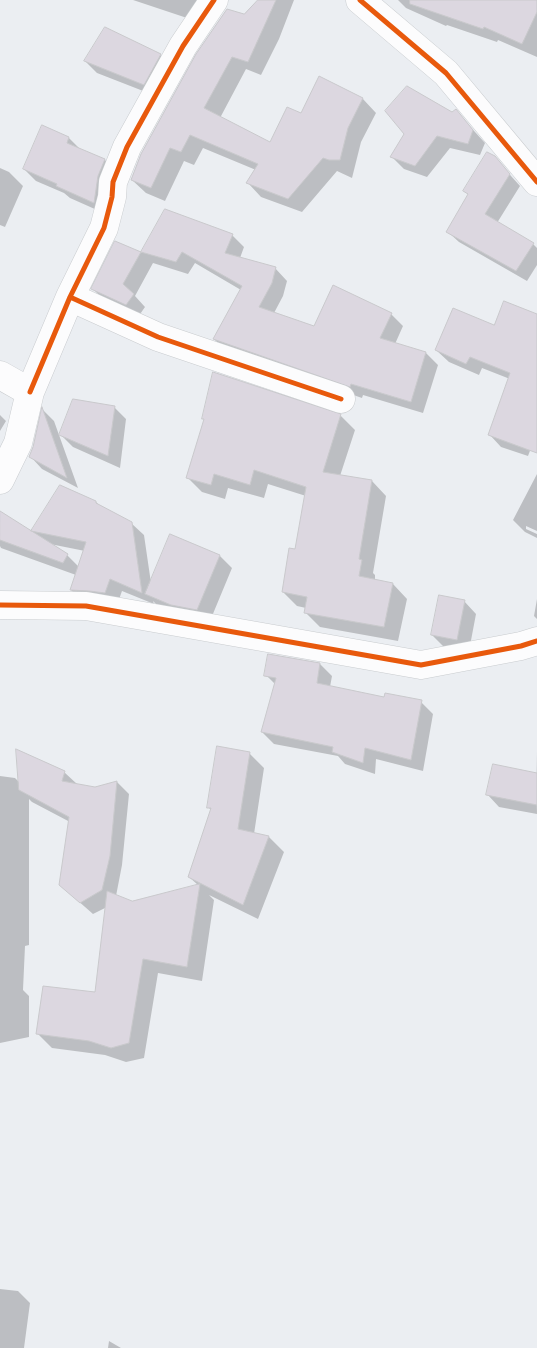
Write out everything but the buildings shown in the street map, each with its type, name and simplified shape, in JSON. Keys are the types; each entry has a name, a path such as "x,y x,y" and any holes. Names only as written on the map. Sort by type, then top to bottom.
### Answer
{"street":[{"path":"0,480 18,443 30,392 70,297 104,228 112,197 113,182 127,147 183,46 214,0"},
{"path":"360,0 446,73 537,182"},
{"path":"70,297 158,337 341,398"},
{"path":"0,375 30,392"},
{"path":"0,605 86,606 421,665 521,646 537,641"}],"cycle path":[{"path":"70,297 104,228 112,197 113,182 127,147 183,46 214,0"},
{"path":"360,0 446,73 537,182"},
{"path":"30,392 70,297 158,337 341,399"},
{"path":"0,605 86,606 421,665 521,646 537,641"}]}
